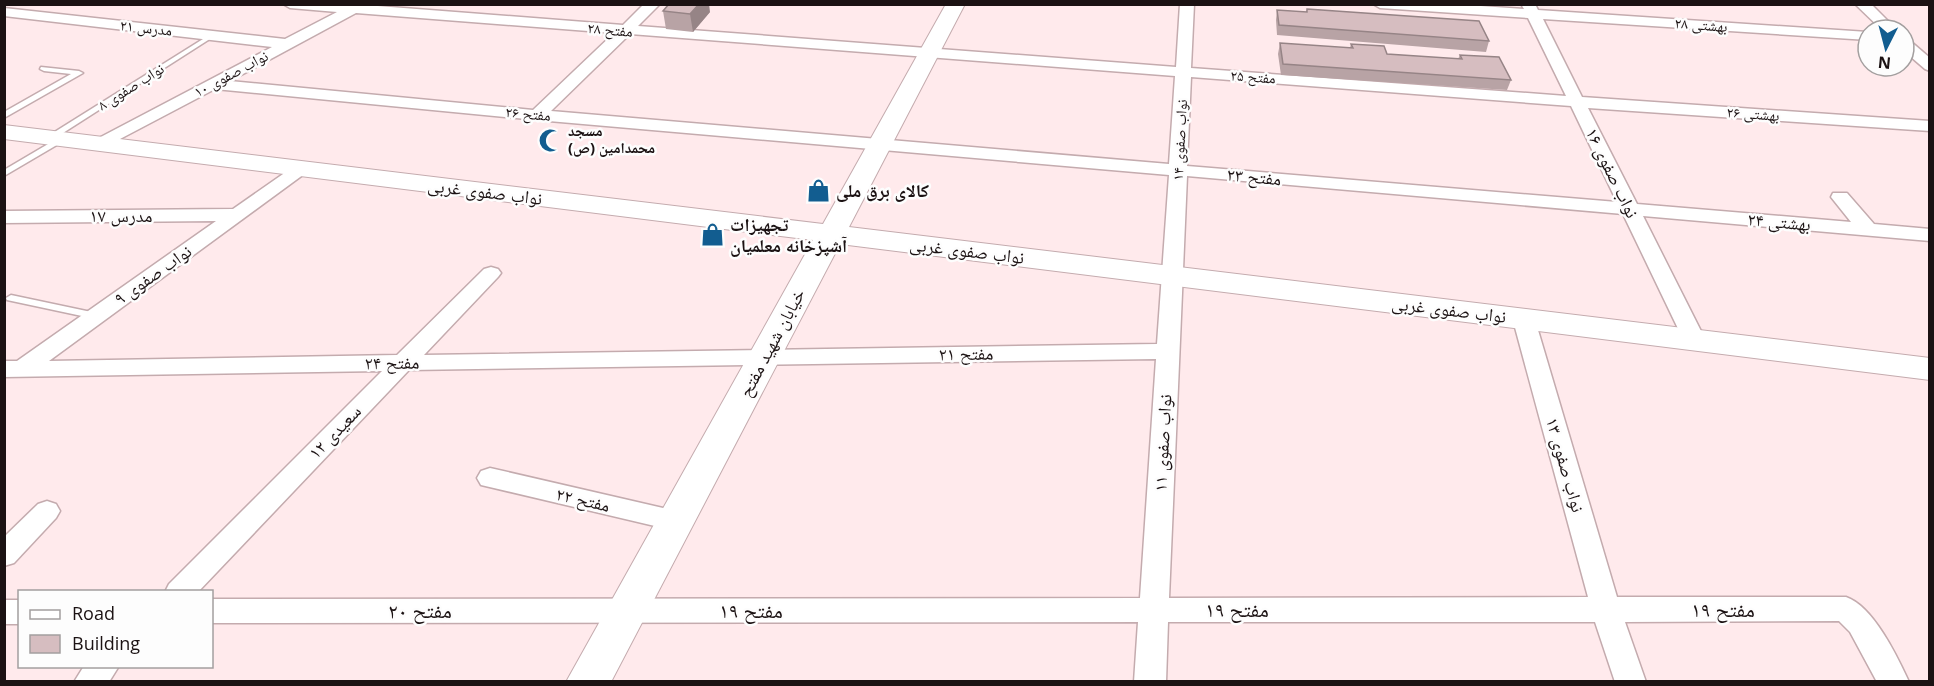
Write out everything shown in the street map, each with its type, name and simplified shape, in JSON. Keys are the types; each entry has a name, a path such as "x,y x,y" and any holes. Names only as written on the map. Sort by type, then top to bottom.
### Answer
{"street":[{"path":"4,28 53,4"},
{"name":"مفتح ۲۸","path":"290,4 357,7 625,31 929,53"},
{"path":"537,115 653,4"},
{"name":"خیابان شهید مفتح","path":"588,681 956,4"},
{"name":"نواب صفوی ۱۴","path":"1173,276 1187,4"},
{"name":"بهشتی ۲۸","path":"1380,4 1531,10 1856,35"},
{"path":"1862,4 1877,18"},
{"name":"نواب صفوی ۱۰","path":"101,144 357,7"},
{"name":"نواب صفوی ۱۶","path":"1531,10 1695,341"},
{"name":"مدرس ۲۱","path":"4,12 288,44"},
{"path":"1916,39 1921,39"},
{"name":"مفتح ۲۵","path":"929,53 1577,102"},
{"path":"1916,54 1929,66"},
{"name":"مفتح ۲۶","path":"213,84 879,145"},
{"name":"بهشتی ۲۶","path":"1577,102 1929,126"},
{"name":"نواب صفوی غربی","path":"4,132 1929,369"},
{"name":"مفتح ۲۳","path":"879,145 1629,208"},
{"name":"نواب صفوی ۹","path":"10,373 96,316 302,169"},
{"path":"1840,197 1868,230"},
{"name":"بهشتی ۲۴","path":"1629,208 1929,235"},
{"name":"مدرس ۱۷","path":"4,217 238,216"},
{"name":"سعیدی ۱۲","path":"180,590 491,273"},
{"name":"نواب صفوی ۱۱","path":"1149,681 1173,276"},
{"name":"نواب صفوی ۱۳","path":"1524,320 1606,610 1631,681"},
{"name":"مفتح ۲۱","path":"763,358 1168,351"},
{"name":"مفتح ۲۴","path":"10,373 403,363 763,358"},
{"name":"مفتح ۲۲","path":"490,478 676,521"},
{"path":"4,555 48,511"},
{"name":"مفتح ۱۹","path":"628,611 1846,609 1860,623 1894,681"},
{"name":"مفتح ۲۰","path":"213,611 628,611"},
{"path":"89,681 102,668"}],"lane":[{"name":"نواب صفوی ۸","path":"4,174 213,35"},
{"path":"4,116 79,73 44,69"},
{"path":"11,298 96,316"}],"building":[{"path":"669,4 699,4 690,14 663,11"},
{"path":"1307,9 1479,21 1489,41 1279,25 1277,10 1307,12"},
{"path":"1280,43 1353,48 1351,44 1384,46 1387,54 1462,59 1460,55 1499,57 1511,80 1283,64"}],"place":[{"name":"مسجد محمدامین (ص)","path":"550,140"},
{"name":"کالای برق ملی","path":"818,191"},
{"name":"تجهيزات آشپزخانه معلمیان","path":"712,235"}]}
